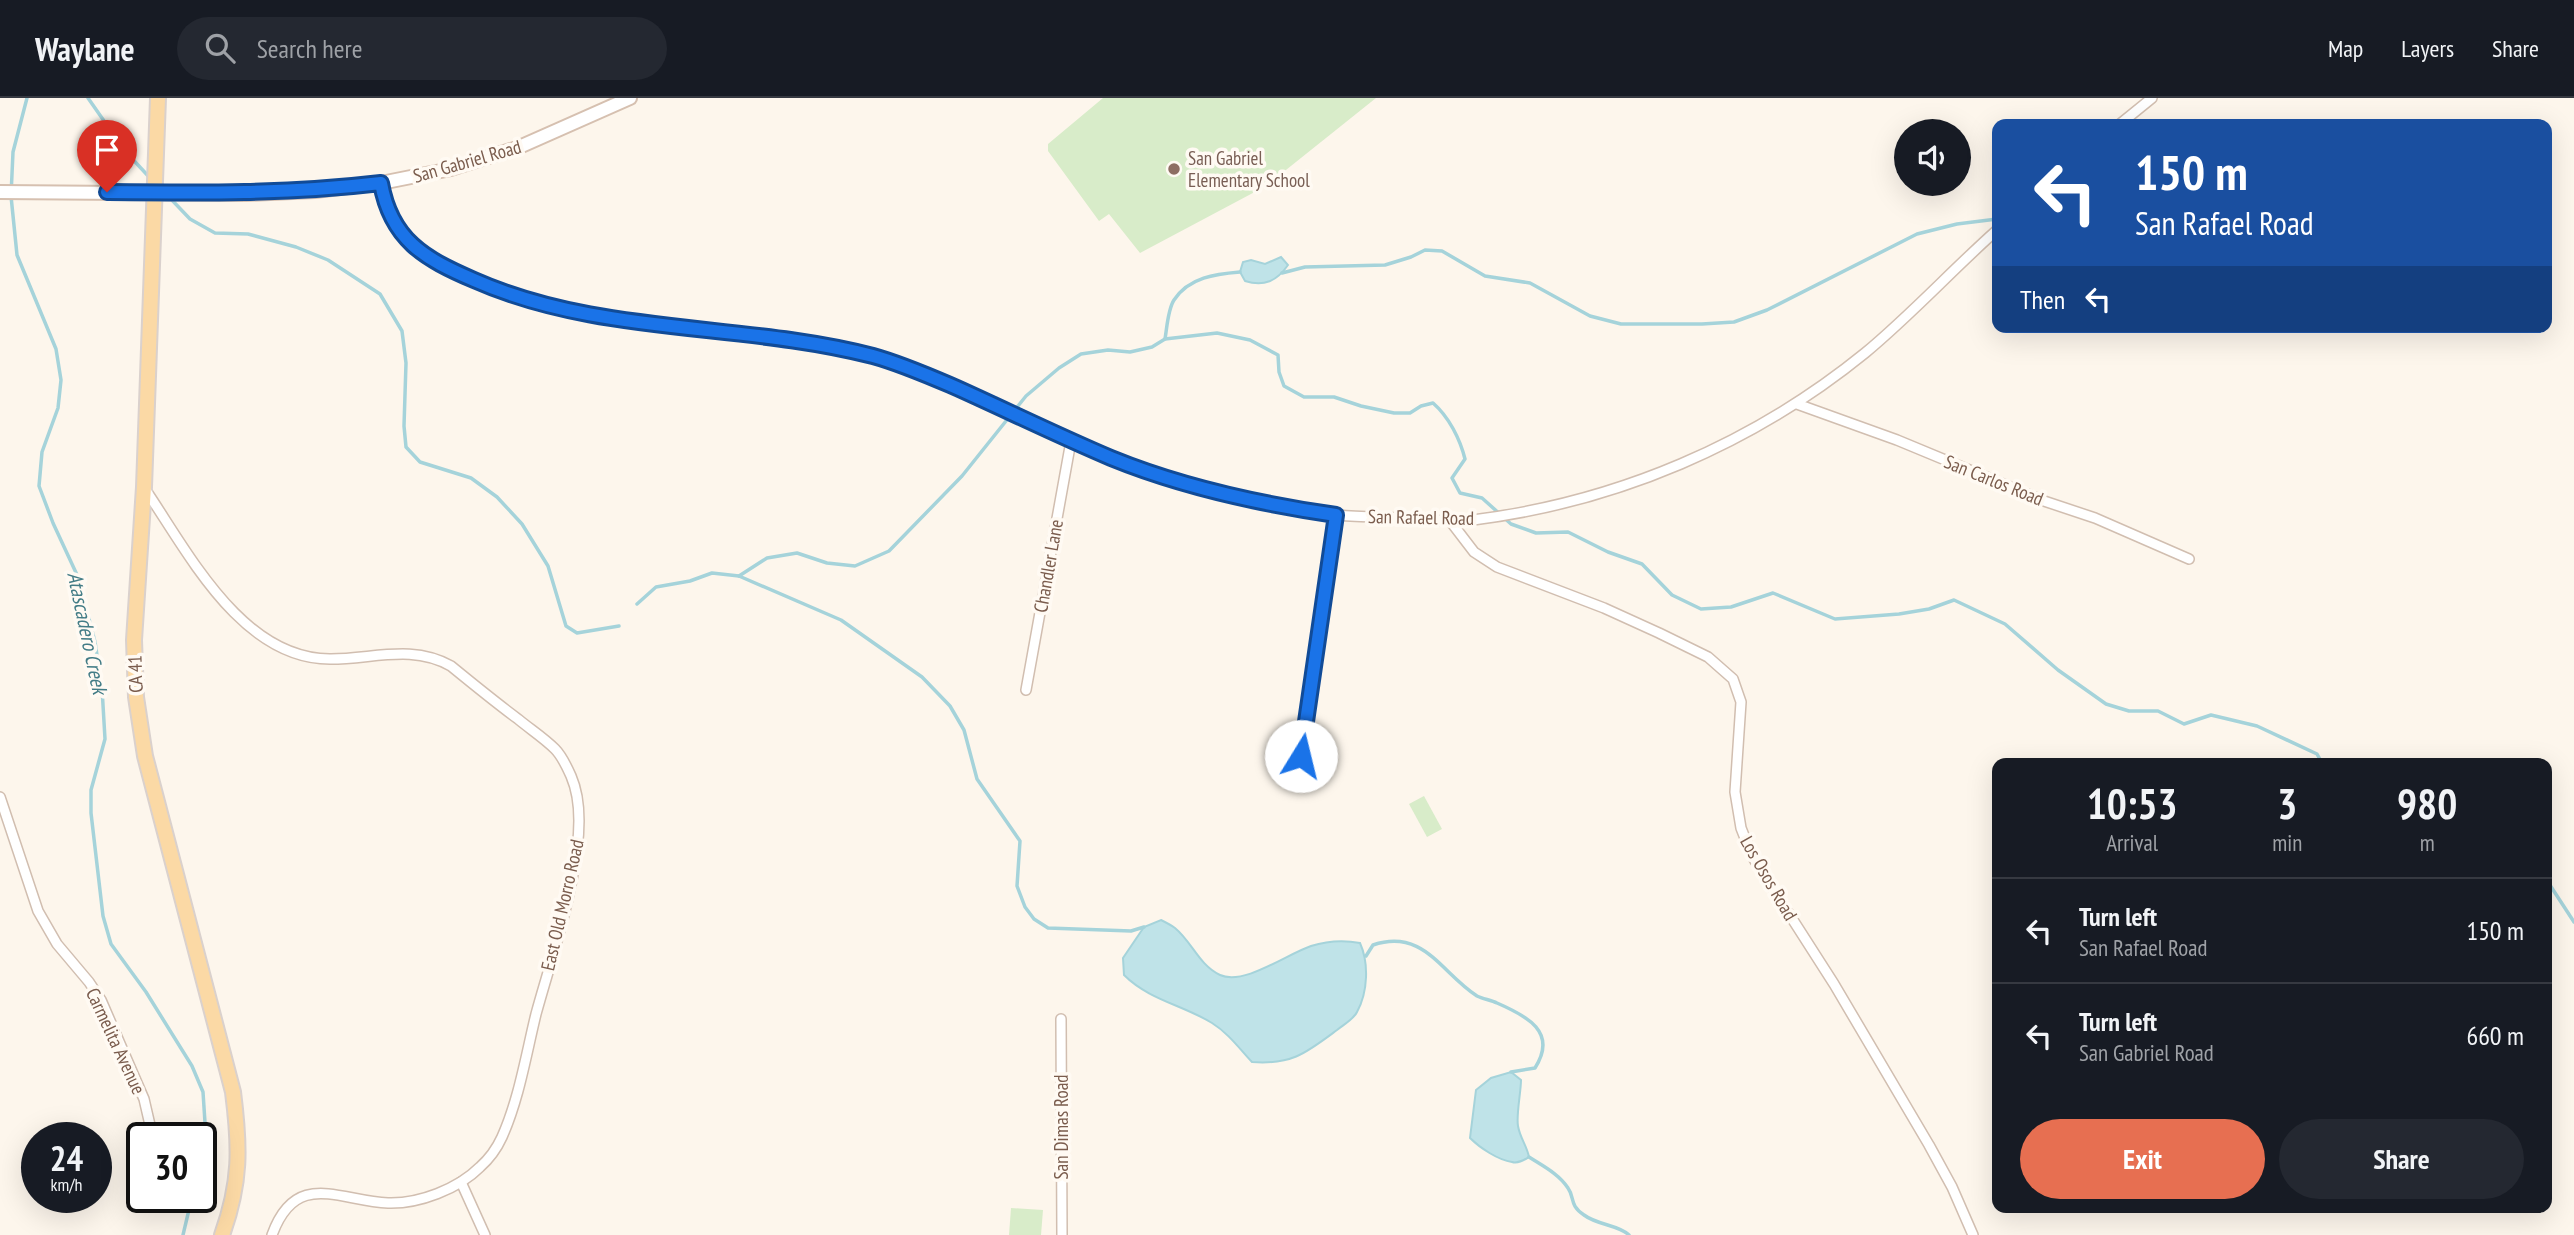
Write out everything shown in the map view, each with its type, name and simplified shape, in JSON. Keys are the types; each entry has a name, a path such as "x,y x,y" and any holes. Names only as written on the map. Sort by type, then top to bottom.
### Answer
{"main road":[{"name":"CA 41","path":"159,98 144,487 134,640 136,697 145,756 233,1091 239,1145 238,1176 222,1235"}],"street":[{"name":"San Gabriel Road","path":"0,192 315,191 381,183 451,169 517,148 630,98"},
{"path":"2126,119 2152,98"},
{"name":"San Rafael Road","path":"381,183 389,213 408,242 447,268 524,299 594,315 822,346 873,356 928,376 1071,441 1152,473 1283,507 1336,515 1451,522 1530,510 1614,489 1658,474 1737,439 1797,404 1881,339 1992,235"},
{"name":"San Carlos Road","path":"1797,404 1896,440 2044,501 2095,518 2189,559"},
{"name":"Chandler Lane","path":"1026,690 1071,441"},
{"name":"East Old Morro Road","path":"144,487 214,591 236,615 262,635 294,652 319,658 406,653 436,657 547,741 557,751 573,779 579,816 577,851 513,1102 501,1138 490,1156 479,1169 461,1182 418,1200 369,1200 326,1192 307,1195 287,1207 272,1235"},
{"path":"1301,756 1336,515"},
{"name":"Los Osos Road","path":"1451,522 1474,552 1497,567 1604,608 1659,633 1708,657 1733,679 1741,702 1734,780 1736,806 1752,856 1833,984 1929,1145 1952,1187 1973,1235"},
{"name":"Carmelita Avenue","path":"0,797 38,911 57,944 101,1000 144,1099 149,1122"},
{"name":"San Dimas Road","path":"1061,1019 1062,1235"},
{"path":"461,1182 485,1235"}],"green space":[{"name":"San Gabriel Elementary School","path":"1103,98 1376,98 1266,186 1140,253 1109,214 1099,221 1048,151 1048,144"},
{"path":"1424,796 1442,829 1427,837 1409,804"},
{"path":"1011,1208 1043,1210 1041,1235 1009,1235"}],"water":[{"path":"1281,257 1288,265 1270,281 1245,281 1240,272 1243,262 1251,260 1265,264"},
{"path":"1161,920 1181,934 1213,971 1230,977 1253,973 1317,944 1360,943 1366,968 1361,1004 1356,1015 1298,1056 1278,1062 1252,1062 1212,1023 1144,991 1124,975 1123,958 1144,927"},
{"path":"1511,1072 1521,1080 1518,1126 1529,1157 1516,1162 1495,1156 1470,1138 1476,1090 1491,1078"}],"waterway":[{"name":"Atascadero Creek","path":"27,98 13,152 11,196 17,255 56,349 61,380 58,408 42,452 39,486 78,577 95,642 102,688 105,739 91,790 91,813 103,916 111,944 146,992 192,1066 203,1092 205,1122"},
{"path":"88,98 125,151 151,179"},
{"path":"169,197 190,219 215,233 248,234 296,247 328,260 380,294 402,331 406,363 406,447 420,462 471,478 497,497 522,524 548,566 566,626 577,633 619,626"},
{"path":"1282,273 1305,267 1385,265 1425,250 1442,251 1485,276 1530,283 1590,316 1621,324 1734,322 1767,310 1917,234 1957,224 1992,220"},
{"path":"1165,339 1170,308 1180,292 1204,278 1240,272"},
{"path":"739,576 767,558 797,553 827,563 855,566 889,551 962,476 1026,396 1059,368 1081,354 1108,350 1130,352 1152,347 1165,339 1217,333 1250,340 1278,355 1279,372 1284,386 1304,397 1334,397 1394,413 1410,413 1433,403 1449,422 1463,451 1465,459 1452,478 1460,493 1482,498 1511,524 1536,533 1568,532 1608,552 1642,564 1672,595 1701,609 1731,607 1773,593 1835,619 1899,614 1929,609 1954,600 2005,624 2058,670 2106,704 2129,711 2158,711 2184,724 2211,715 2257,726 2317,754 2319,758"},
{"path":"637,604 656,587 690,581 712,573 739,576 841,620 922,677 950,706 964,730 977,779 1020,841 1017,886 1025,907 1034,919 1048,928 1131,931 1144,927"},
{"path":"2552,888 2574,922"},
{"path":"1366,956 1373,945 1391,941 1419,948 1477,996 1508,1008 1528,1020 1541,1035 1541,1055 1535,1068 1511,1072"},
{"path":"1529,1157 1564,1183 1579,1211 1629,1235"},
{"name":"Atascadero Creek","path":"183,1235 188,1213"}],"place":[{"name":"San Gabriel Elementary School","path":"1174,169"}],"route":[{"path":"107,192 246,194 315,191 381,183 389,213 408,242 447,268 524,299 594,315 822,346 873,356 903,365 1140,469 1242,498 1336,515 1301,756"}]}
